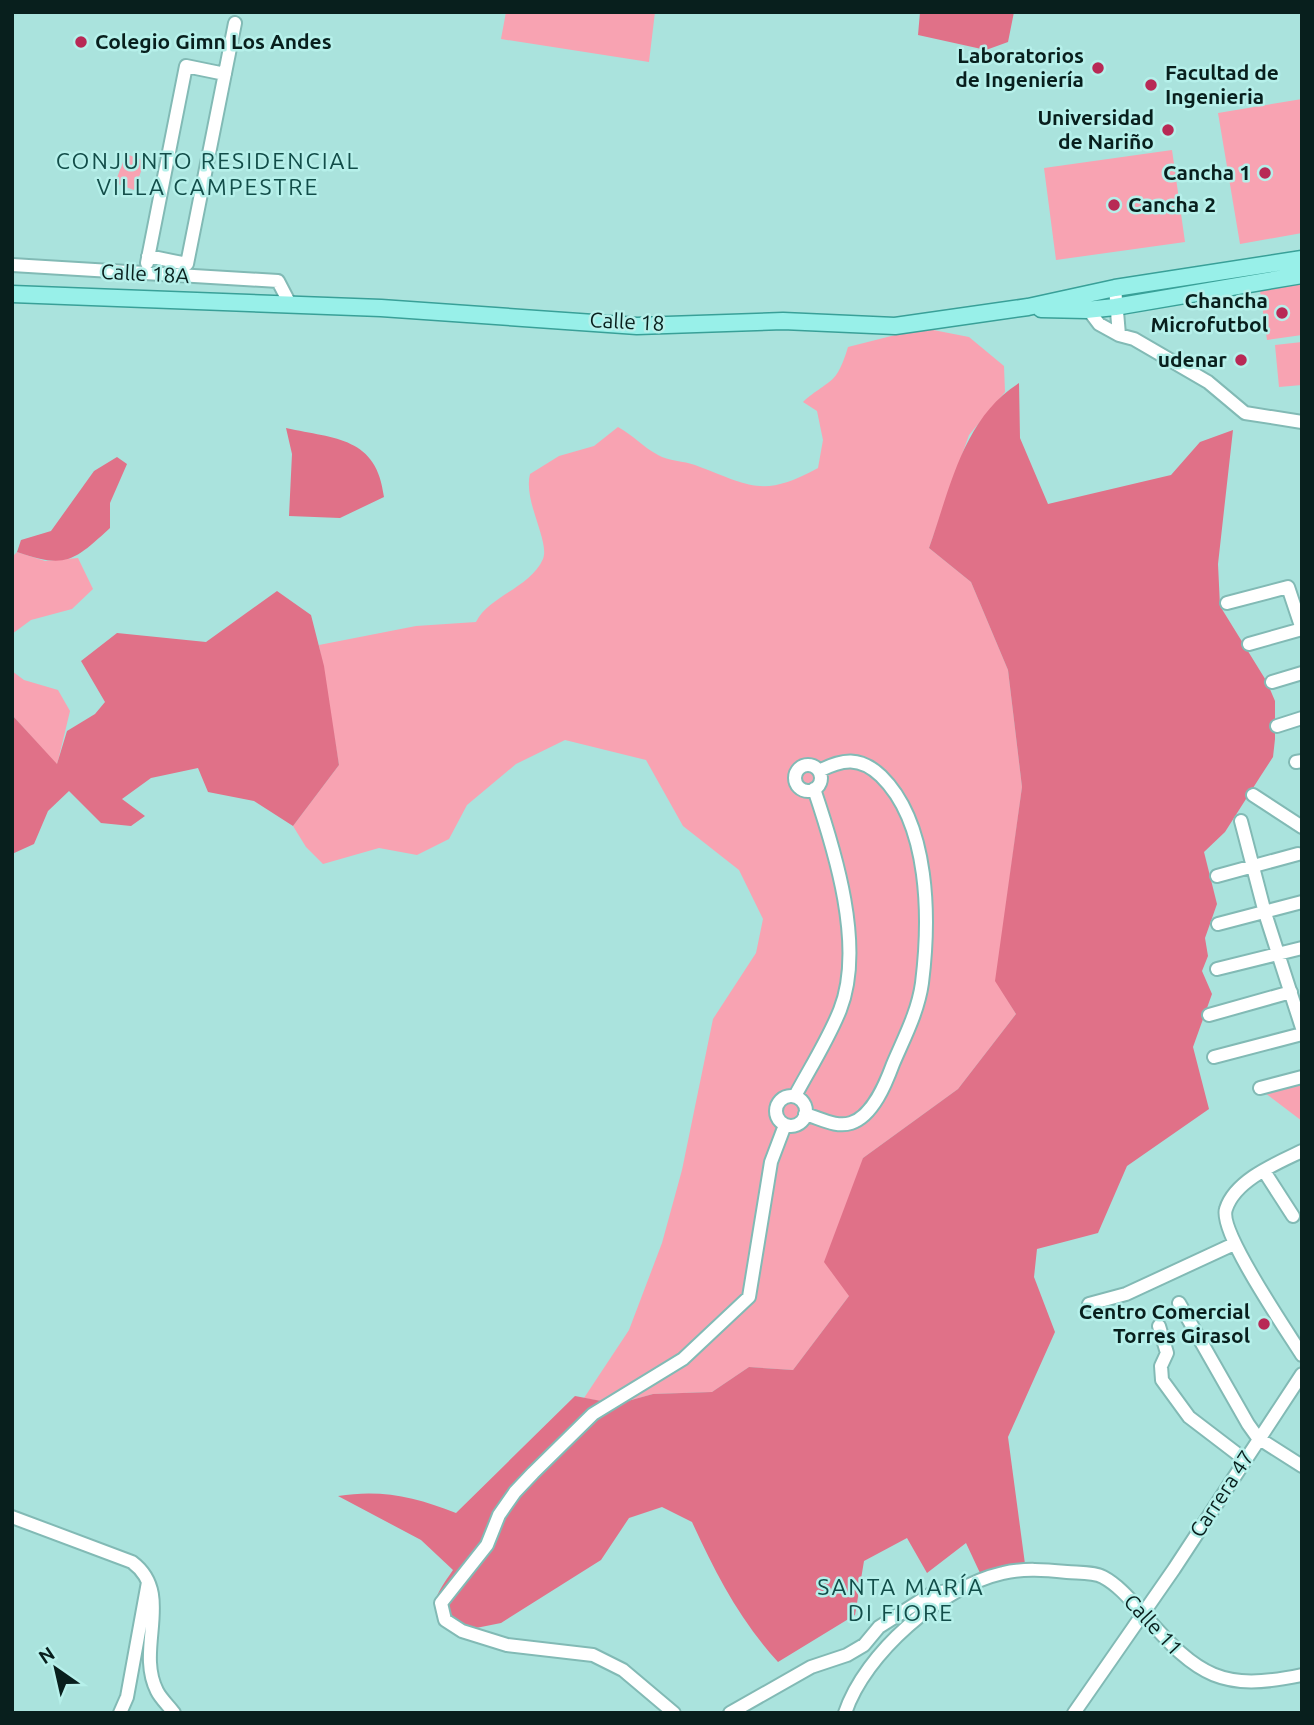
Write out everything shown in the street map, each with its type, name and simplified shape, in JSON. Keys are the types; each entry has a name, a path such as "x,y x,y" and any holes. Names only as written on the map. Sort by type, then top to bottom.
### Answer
{"main road":[{"name":"Calle 18","path":"1084,302 1115,288 1302,259"},
{"name":"Calle 18","path":"12,294 559,318 637,326 783,321 895,326 1084,302 1115,307 1302,275"}],"street":[{"path":"148,256 187,264 235,23"},
{"path":"144,274 186,66 225,74"},
{"name":"Calle 18A","path":"12,265 278,281 292,306"},
{"path":"113,273 113,299"},
{"path":"257,305 259,280"},
{"path":"1115,288 1119,335"},
{"path":"1084,302 1099,324 1119,335 1134,338 1208,382 1245,413 1302,422"},
{"path":"1227,603 1288,587 1302,629 1249,644"},
{"path":"1272,682 1302,673"},
{"path":"1277,726 1302,718"},
{"path":"805,1114 840,1125 854,1122 874,1103 907,1033 921,986 924,959 924,883 905,805 873,768 855,760 834,763 819,771"},
{"path":"808,765 819,771 821,779 814,789 806,791 799,787 796,775 800,768 808,765"},
{"path":"795,1096 840,1010 850,971 848,933 840,887 814,789"},
{"path":"1252,795 1302,827"},
{"path":"1241,821 1265,914 1296,997 1302,1028"},
{"path":"1217,876 1298,854"},
{"path":"1218,924 1265,914 1302,902"},
{"path":"1217,969 1302,948"},
{"path":"1209,1014 1296,997"},
{"path":"1213,1058 1302,1034"},
{"path":"1260,1088 1302,1077"},
{"path":"795,1096 804,1103 805,1114 796,1125 785,1125 778,1119 776,1106 786,1097 795,1096"},
{"path":"674,1713 623,1670 593,1655 507,1645 462,1631 445,1620 441,1603 450,1588 469,1571 486,1545 499,1516 533,1473 593,1414 683,1359 748,1297 771,1163 785,1125"},
{"path":"1302,1151 1264,1171 1243,1186 1226,1209 1225,1222 1234,1244 1302,1355"},
{"path":"1264,1171 1293,1216"},
{"path":"1089,1304 1126,1294 1234,1244"},
{"path":"1179,1303 1241,1414 1258,1438 1302,1466"},
{"path":"1159,1326 1167,1353 1161,1366 1162,1380 1189,1417 1244,1459"},
{"name":"Carrera 47","path":"1074,1713 1302,1374"},
{"path":"12,1517 132,1562 149,1578 154,1598 150,1634 153,1672 157,1691 174,1713"},
{"name":"Calle 11","path":"961,1588 1003,1572 1046,1570 1101,1575 1117,1587 1180,1656 1221,1680 1263,1683 1302,1675"},
{"path":"120,1713 127,1697 149,1578"},
{"path":"730,1713 811,1667 847,1655 864,1645 879,1628 931,1594 961,1588"},
{"path":"845,1713 850,1697 877,1657 917,1618 961,1588"}],"shaded area":[{"path":"506,12 655,12 649,62 501,39"},
{"path":"920,12 1014,12 1008,42 986,50 918,35"},
{"name":"Cancha 1","path":"1302,99 1302,233 1240,244 1218,113"},
{"name":"Cancha 2","path":"1172,150 1185,242 1056,260 1044,168"},
{"path":"126,154 145,161 134,190 115,183"},
{"name":"Chancha Microfutbol","path":"1302,284 1302,335 1267,340 1260,291"},
{"path":"923,328 969,337 1004,366 1005,392 969,435 929,548 971,582 1008,670 1022,787 996,981 1016,1014 958,1089 863,1158 849,1296 793,1370 749,1367 712,1392 653,1394 617,1404 584,1398 629,1330 662,1243 682,1170 713,1019 756,953 763,919 739,870 683,826 646,760 565,740 516,764 467,805 449,839 417,855 379,848 323,864 306,847 293,826 339,765 319,645 416,626 476,622 490,605 529,577 543,559 543,542 530,496 530,474 559,456 594,446 618,427 662,457 691,464 743,483 769,486 799,478 818,468 823,440 817,411 803,402 836,376 848,347"},
{"path":"1302,342 1302,385 1279,387 1275,345"},
{"path":"1019,383 1020,438 1048,504 1171,475 1200,442 1233,430 1218,564 1220,606 1267,682 1275,701 1273,757 1225,832 1204,852 1217,904 1205,938 1208,956 1202,971 1212,994 1193,1047 1209,1109 1127,1166 1098,1233 1037,1249 1034,1277 1055,1332 1008,1437 1025,1564 1004,1565 980,1573 966,1543 927,1573 907,1538 864,1561 855,1615 778,1662 751,1629 729,1595 692,1522 662,1507 629,1518 601,1560 501,1623 451,1633 435,1609 438,1594 453,1570 421,1540 338,1496 369,1493 398,1496 456,1513 575,1396 617,1404 653,1394 712,1392 749,1367 793,1370 849,1296 824,1262 863,1158 958,1089 1016,1014 995,981 1022,787 1008,670 971,582 929,548 952,479 971,435 984,415"},
{"path":"286,428 337,439 363,452 373,462 380,477 384,497 340,518 289,516 292,454"},
{"path":"117,457 127,464 110,503 110,528 78,555 68,559 47,560 17,552 21,540 51,531 94,471"},
{"path":"17,552 45,561 78,558 93,589 72,609 31,620 12,634 12,557"},
{"path":"277,591 311,615 324,666 339,765 293,826 254,801 208,792 198,768 151,778 122,799 145,816 131,826 101,823 69,791 48,811 34,844 12,854 12,715 57,764 67,731 95,714 105,702 81,661 117,633 206,642"},
{"path":"12,671 24,680 58,690 70,711 57,765 12,715"},
{"path":"1302,1079 1302,1121 1261,1090"}],"place":[{"name":"Colegio Gimn Los Andes","path":"81,42"},
{"name":"Laboratorios de Ingeniería","path":"1098,68"},
{"name":"Facultad de Ingenieria","path":"1151,85"},
{"name":"Universidad de Nariño","path":"1168,130"},
{"name":"Cancha 1","path":"1265,173"},
{"name":"Cancha 2","path":"1114,205"},
{"name":"Chancha Microfutbol","path":"1282,313"},
{"name":"udenar","path":"1241,360"},
{"name":"Centro Comercial Torres Girasol","path":"1264,1324"}],"district":[{"name":"CONJUNTO RESIDENCIAL VILLA CAMPESTRE","path":"208,174"},
{"name":"SANTA MARÍA DI FIORE","path":"901,1600"}]}
